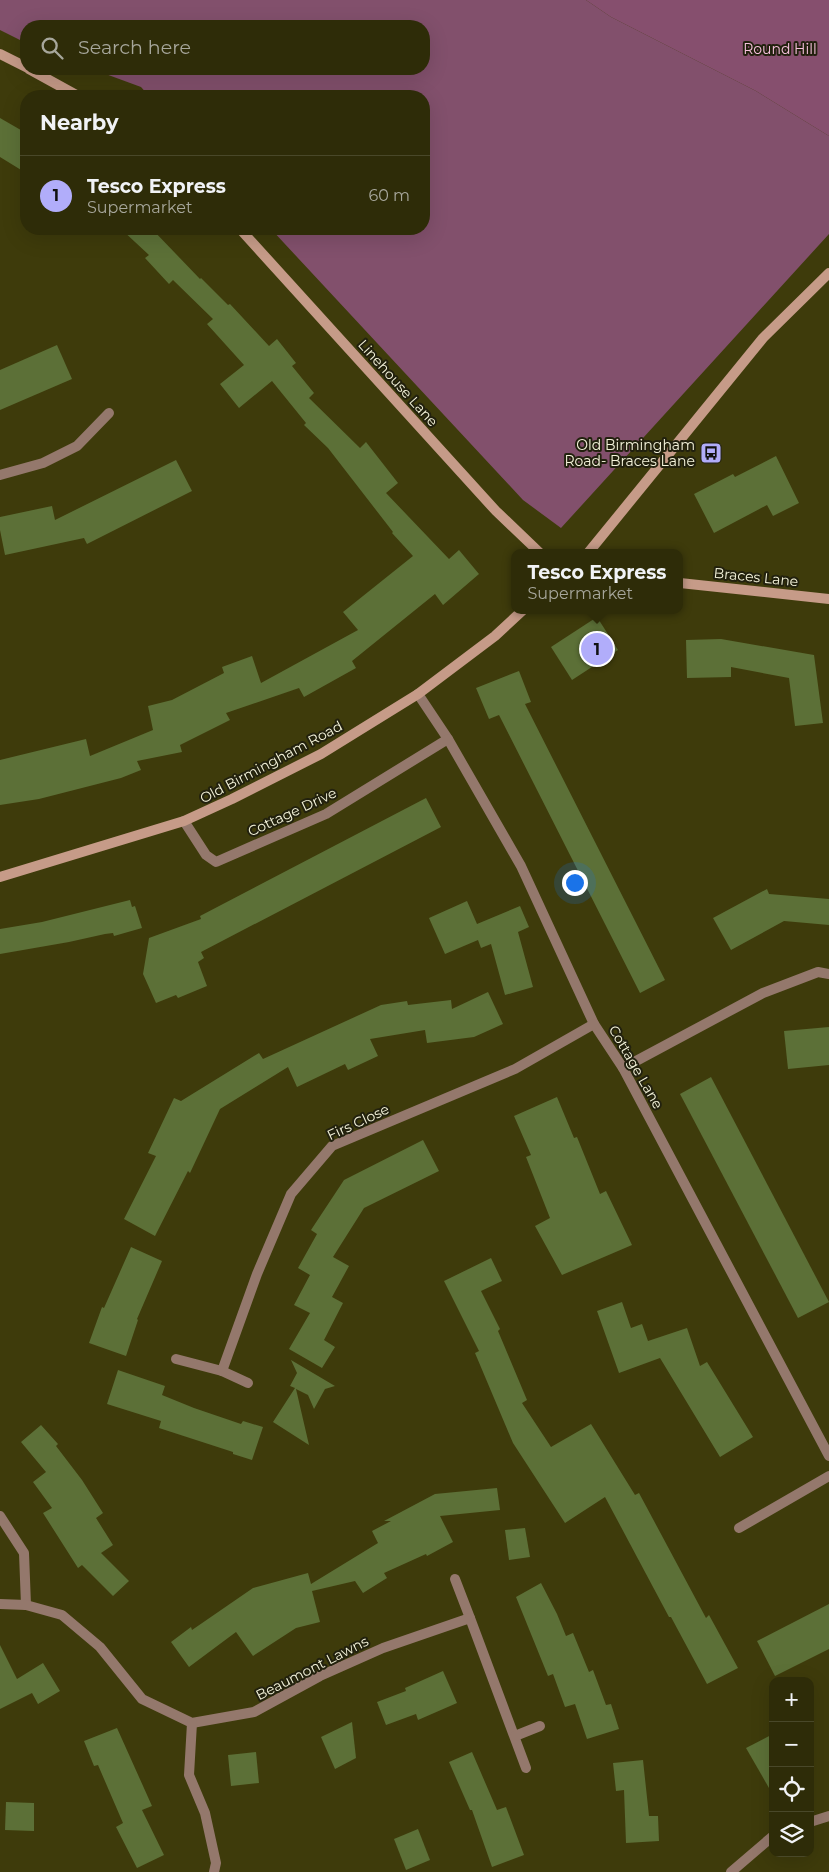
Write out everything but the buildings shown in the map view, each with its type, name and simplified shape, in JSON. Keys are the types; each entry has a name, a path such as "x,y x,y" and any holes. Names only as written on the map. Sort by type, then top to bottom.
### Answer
{"main road":[{"path":"0,54 20,64"},
{"path":"40,75 67,90"},
{"name":"Linehouse Lane","path":"245,235 496,511 536,549"},
{"path":"591,549 763,338 829,273"},
{"name":"Braces Lane","path":"683,583 829,599"},
{"name":"Old Birmingham Road","path":"0,877 184,821 321,754 418,694 495,636 520,614"}],"street":[{"path":"0,475 43,463 77,446 109,413"},
{"name":"Cottage Lane","path":"418,694 448,739 521,866 594,1024 623,1068 829,1456"},
{"name":"Cottage Drive","path":"184,821 206,855 216,862 326,814 448,739"},
{"path":"623,1068 763,993 818,972 829,974"},
{"name":"Firs Close","path":"222,1371 256,1274 291,1194 332,1146 515,1069 594,1024"},
{"path":"176,1359 222,1371 248,1383"},
{"path":"739,1528 829,1476"},
{"path":"0,1516 24,1553 26,1605"},
{"path":"455,1579 526,1768"},
{"path":"0,1604 26,1605 62,1615 100,1647 142,1699 192,1723 189,1775 205,1813 216,1863 214,1872"},
{"name":"Beaumont Lawns","path":"192,1723 254,1712 320,1676 383,1648 470,1618"},
{"path":"514,1736 540,1726"},
{"path":"814,1821 829,1816"},
{"path":"731,1872 769,1839"}],"shaded area":[{"path":"0,0 586,0 611,17 756,91 829,136 829,234 561,528 523,500 277,235 430,235 430,90 144,90 141,87 108,75 430,75 430,20 20,20 20,40 0,30"}],"green space":[{"name":"Round Hill","path":"586,0 829,0 829,136 756,91 611,17"}],"place":[{"name":"Old Birmingham Road- Braces Lane","path":"711,453"},
{"name":"Tesco Express","path":"597,649"}]}
